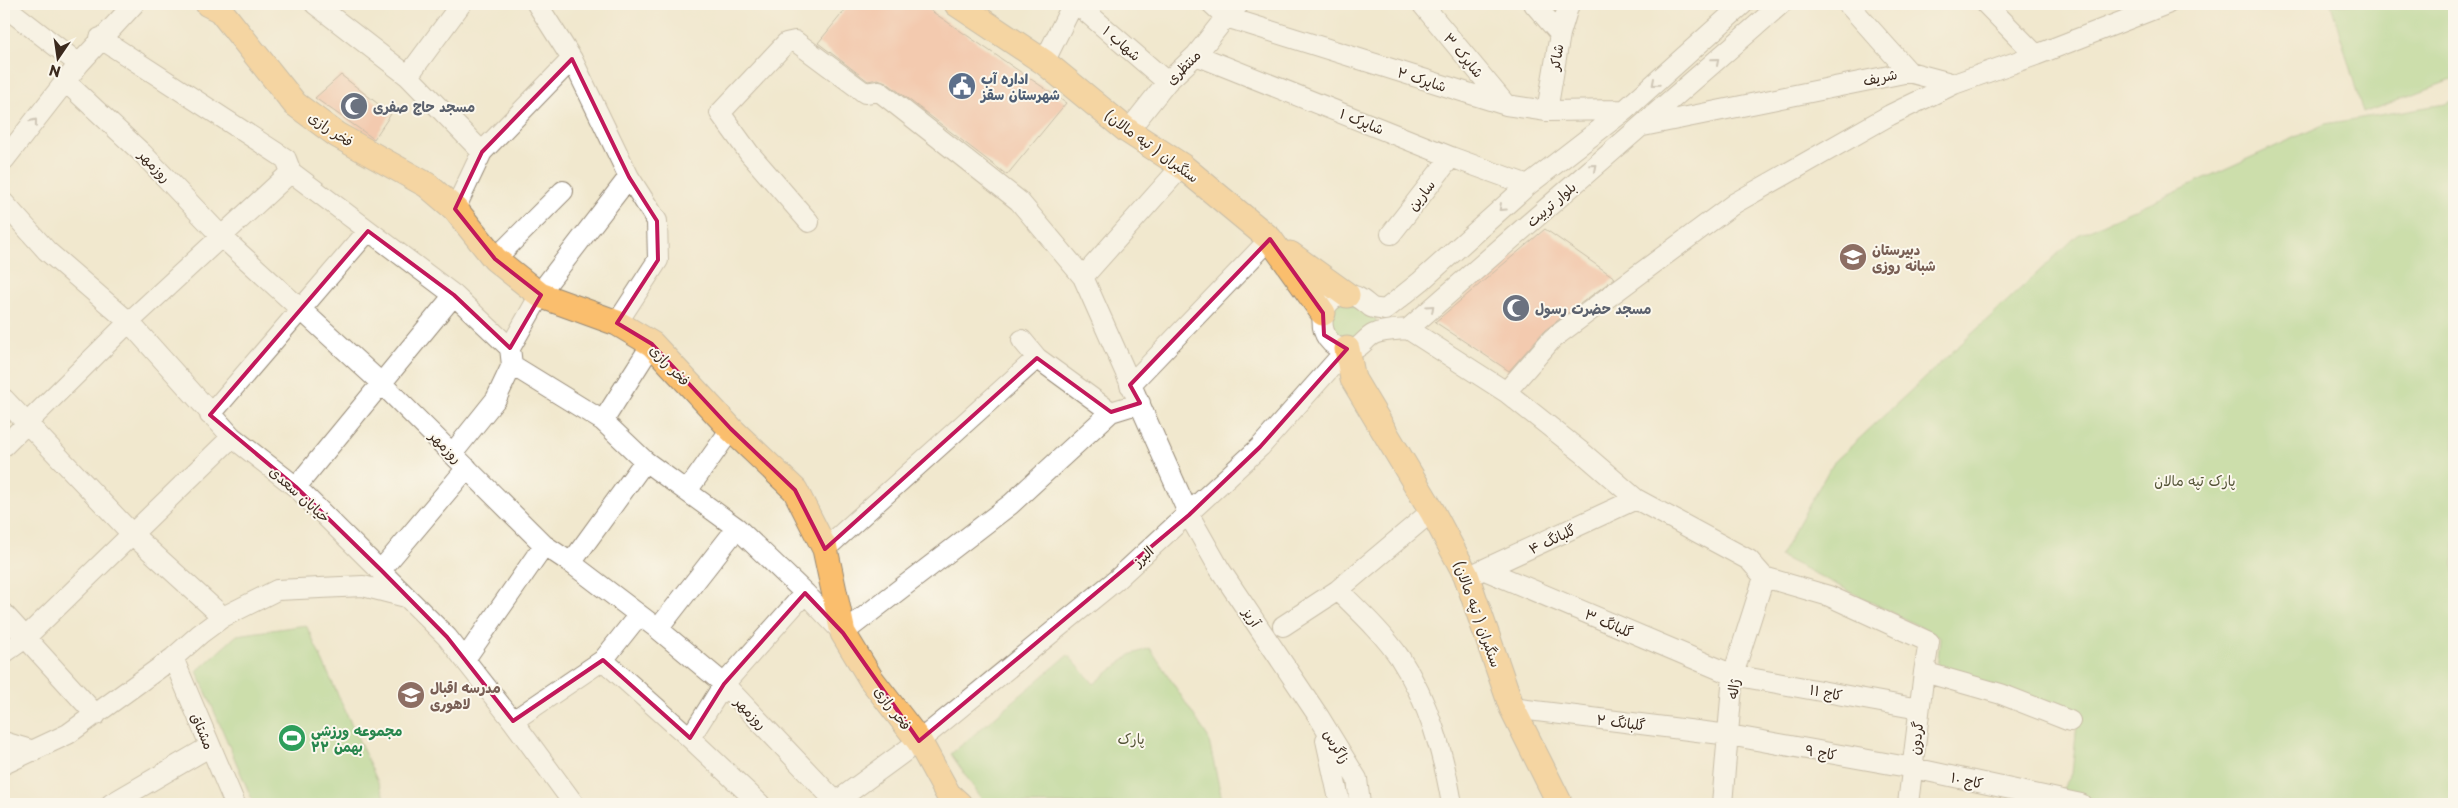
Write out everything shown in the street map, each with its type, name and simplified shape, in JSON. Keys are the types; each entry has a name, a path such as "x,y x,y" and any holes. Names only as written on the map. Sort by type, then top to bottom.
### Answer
{"main road":[{"name":"فخر رازی","path":"208,4 220,10 295,104 337,135 428,186 455,209 495,259 540,294 617,323 652,344 731,429 795,490 825,549 843,633 871,679 918,741 948,794 959,804"},
{"name":"سنگبران ( تپه مالان)","path":"957,4 1044,62 1128,131 1182,166 1270,239 1323,313"},
{"path":"1270,239 1348,295"},
{"name":"سنگبران ( تپه مالان)","path":"1347,349 1353,379 1432,511 1476,573 1512,708 1560,804"}],"street":[{"path":"4,160 100,38 134,4"},
{"path":"314,4 408,76 482,152"},
{"path":"408,76 461,4"},
{"path":"538,4 572,59 629,177 657,221 658,260 617,323"},
{"path":"1044,62 1072,4"},
{"name":"شهاب ۱","path":"1077,4 1167,82"},
{"name":"شاپرک ۳","path":"1422,4 1506,105"},
{"path":"1534,4 1560,34"},
{"name":"شاکر","path":"1547,111 1560,34 1569,4"},
{"name":"بلوار تربیت","path":"1372,308 1385,310 1421,281 1528,185 1624,110 1743,4"},
{"name":"بلوار تربیت","path":"1408,329 1782,4"},
{"path":"1848,4 1909,72"},
{"path":"1986,4 2036,55"},
{"path":"1506,392 1552,339 1735,203 1890,115 1954,84 2036,55 2133,9 2167,4"},
{"path":"4,6 79,64"},
{"name":"منتظری","path":"1128,131 1167,82 1196,56 1226,8"},
{"name":"شاپرک ۲","path":"1226,8 1506,105 1547,111 1624,110"},
{"path":"100,38 286,159 291,172 454,295 511,356 603,421 645,461 737,528 805,593 843,633 1011,504 1111,412 1140,403"},
{"name":"آریز","path":"809,222 749,153 720,113 786,43 791,41 795,41 864,94 879,91 1019,200 1083,276 1189,515 1219,568 1319,717"},
{"name":"شاپرک ۱","path":"1196,56 1451,157 1528,185"},
{"path":"455,209 482,152 572,59"},
{"name":"شریف","path":"1641,126 1909,72 1954,84"},
{"name":"روزمهر","path":"66,82 142,153 222,237 382,382 544,545 571,563 638,616 658,629 724,684 834,803"},
{"name":"سارین","path":"1392,234 1451,157"},
{"path":"1083,276 1182,166"},
{"path":"4,446 129,322 291,172"},
{"path":"452,454 496,399 511,356 540,294 629,177"},
{"path":"495,259 563,190"},
{"name":"خیابان سعدی","path":"4,203 47,251 129,322 210,415 232,437 296,487 447,637 513,721 574,804"},
{"path":"210,415 368,231"},
{"path":"1130,385 1270,239"},
{"path":"296,487 454,295"},
{"path":"1348,295 1363,299 1372,308 1376,318 1373,334 1362,346 1347,349 1338,347 1324,335 1321,318 1330,302 1348,295"},
{"path":"1373,334 1408,329 1506,392 1584,454 1636,499 1749,560 1764,577"},
{"path":"1022,340 1037,358 1111,412"},
{"path":"603,421 652,344"},
{"name":"البرز","path":"834,803 918,741 1115,581 1189,515 1260,447 1347,349"},
{"path":"825,549 1037,358"},
{"path":"4,398 133,535 223,617"},
{"path":"687,490 731,429"},
{"path":"4,653 24,639 232,437"},
{"path":"571,563 645,461"},
{"path":"381,570 467,468"},
{"name":"گلبانگ ۴","path":"1476,573 1636,499"},
{"path":"1283,626 1338,590 1432,511"},
{"path":"658,629 737,528"},
{"path":"465,659 544,545"},
{"name":"گلبانگ ۳","path":"1476,573 1733,675"},
{"name":"گردون","path":"1764,577 1829,596 1929,642 1908,804"},
{"name":"ژاله","path":"1722,804 1733,675 1764,577"},
{"path":"4,764 34,752 68,734 173,658 223,617 277,590 363,586 406,597"},
{"path":"1338,590 1399,657 1427,708 1444,759 1452,804"},
{"path":"690,738 724,684 805,593"},
{"path":"4,614 24,639 96,715"},
{"path":"513,721 603,660 638,616"},
{"name":"مشتاق","path":"173,658 209,747 235,804"},
{"path":"603,660 760,804"},
{"path":"1924,672 2001,694 2070,722"},
{"name":"کاج ۱۱","path":"1733,675 1919,709"},
{"name":"گلبانگ ۲","path":"1512,708 1729,735"},
{"name":"زاگرس","path":"1319,717 1332,763 1340,804"},
{"name":"زاگرس","path":"1319,717 1357,779 1360,804"},
{"name":"کاج ۹","path":"1729,735 1913,768"},
{"path":"4,742 34,752"},
{"path":"111,804 209,747"},
{"name":"کاج ۱۰","path":"1913,768 2081,804"}],"highlighted area":[{"path":"572,59 629,177 657,221 658,260 617,323 652,344 731,429 795,490 825,549 1037,358 1111,412 1140,403 1130,385 1270,239 1323,313 1324,335 1347,349 1260,447 1189,515 919,741 843,633 805,593 724,684 690,738 603,660 513,721 447,637 381,570 296,487 210,415 368,231 454,295 510,348 541,295 495,259 455,209 482,152"}],"green space":[{"path":"2331,4 2454,4 2454,79 2363,113"},
{"name":"پارک تپه مالان","path":"2454,100 2454,804 2053,804 2072,774 2078,713 1937,669 1940,637 1780,556 1833,463 2078,235 2325,124 2445,104"},
{"path":"1337,297 1376,319 1376,326 1338,347 1324,309"},
{"name":"مجموعه ورزشی ۲۲ بهمن","path":"306,625 388,804 254,804 197,671 237,635"},
{"name":"پارک","path":"1150,648 1208,737 1223,804 985,804 951,754 1068,655 1094,684 1130,655"}],"building":[{"name":"اداره آب شهرستان سقز","path":"850,4 921,4 1066,103 1007,175 886,82 878,79 868,81 818,43"},
{"name":"مسجد حاج صفری","path":"341,75 391,114 374,139 315,98"},
{"name":"مسجد حضرت رسول","path":"1545,229 1615,278 1545,330 1509,371 1435,322"}],"place":[{"name":"اداره آب شهرستان سقز","path":"962,86"},
{"name":"مسجد حاج صفری","path":"354,106"},
{"name":"دبیرستان شبانه روزی","path":"1853,257"},
{"name":"مسجد حضرت رسول","path":"1516,308"},
{"name":"مدرسه اقبال لاهوری","path":"411,695"},
{"name":"مجموعه ورزشی ۲۲ بهمن","path":"292,738"}]}
